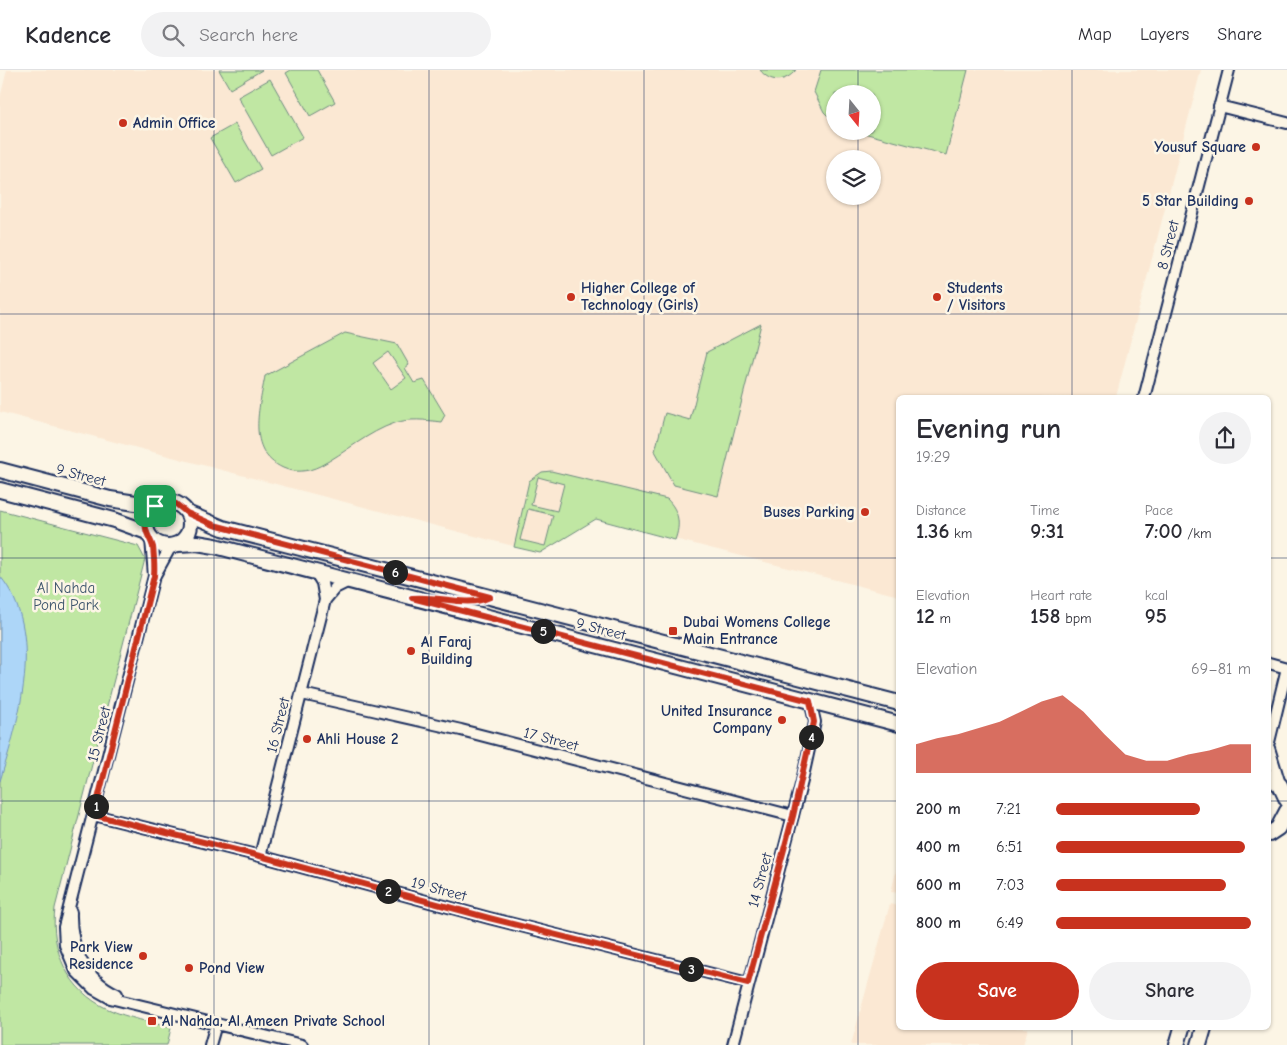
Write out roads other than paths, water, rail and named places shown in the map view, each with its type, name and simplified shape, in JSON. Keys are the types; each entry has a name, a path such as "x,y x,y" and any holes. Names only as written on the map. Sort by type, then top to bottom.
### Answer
{"street":[{"name":"8 Street","path":"1145,395 1229,70"},
{"path":"1219,106 1287,123"},
{"name":"9 Street","path":"0,470 110,499 155,506"},
{"path":"0,490 107,518 149,536 164,546 175,545 188,534 190,527 187,513 182,508 169,502 155,506 146,518 149,536"},
{"name":"9 Street","path":"187,513 214,525 896,702"},
{"name":"15 Street","path":"149,536 154,576"},
{"name":"9 Street","path":"175,545 206,544 896,723"},
{"name":"15 Street","path":"175,545 154,576 94,815 70,898 72,939 84,967 102,986 133,1003 302,1045"},
{"path":"316,573 322,583 325,600"},
{"path":"325,600 334,588 349,581"},
{"path":"412,598 436,597 467,602 490,597"},
{"name":"16 Street","path":"260,856 325,600"},
{"path":"1271,664 1287,668 1271,734"},
{"name":"17 Street","path":"302,694 461,730 793,816"},
{"name":"14 Street","path":"733,1045 793,816 814,722 810,701"},
{"path":"814,722 830,706"},
{"path":"1271,761 1274,781 1287,799"},
{"path":"1278,830 1287,811"},
{"name":"19 Street","path":"94,815 260,856 489,918 748,983"},
{"path":"210,1045 216,1024"},
{"path":"1177,1045 1181,1030"},
{"path":"1199,1045 1203,1030"}],"water":[{"path":"0,576 14,598 22,623 25,649 20,704 0,781"}],"place":[{"name":"Admin Office","path":"123,123"},
{"name":"Yousuf Square","path":"1256,147"},
{"name":"5 Star Building","path":"1249,201"},
{"name":"Higher College of Technology (Girls)","path":"571,297"},
{"name":"Students / Visitors","path":"937,297"},
{"name":"Buses Parking","path":"865,512"},
{"name":"Dubai Womens College Main Entrance","path":"673,631"},
{"name":"Al Faraj Building","path":"411,651"},
{"name":"United Insurance Company","path":"782,720"},
{"name":"Ahli House 2","path":"307,739"},
{"name":"Park View Residence","path":"143,956"},
{"name":"Pond View","path":"189,968"},
{"name":"Al Nahda, Al Ameen Private School","path":"152,1021"}],"park label":[{"name":"Al Nahda Pond Park","path":"66,596"}]}
